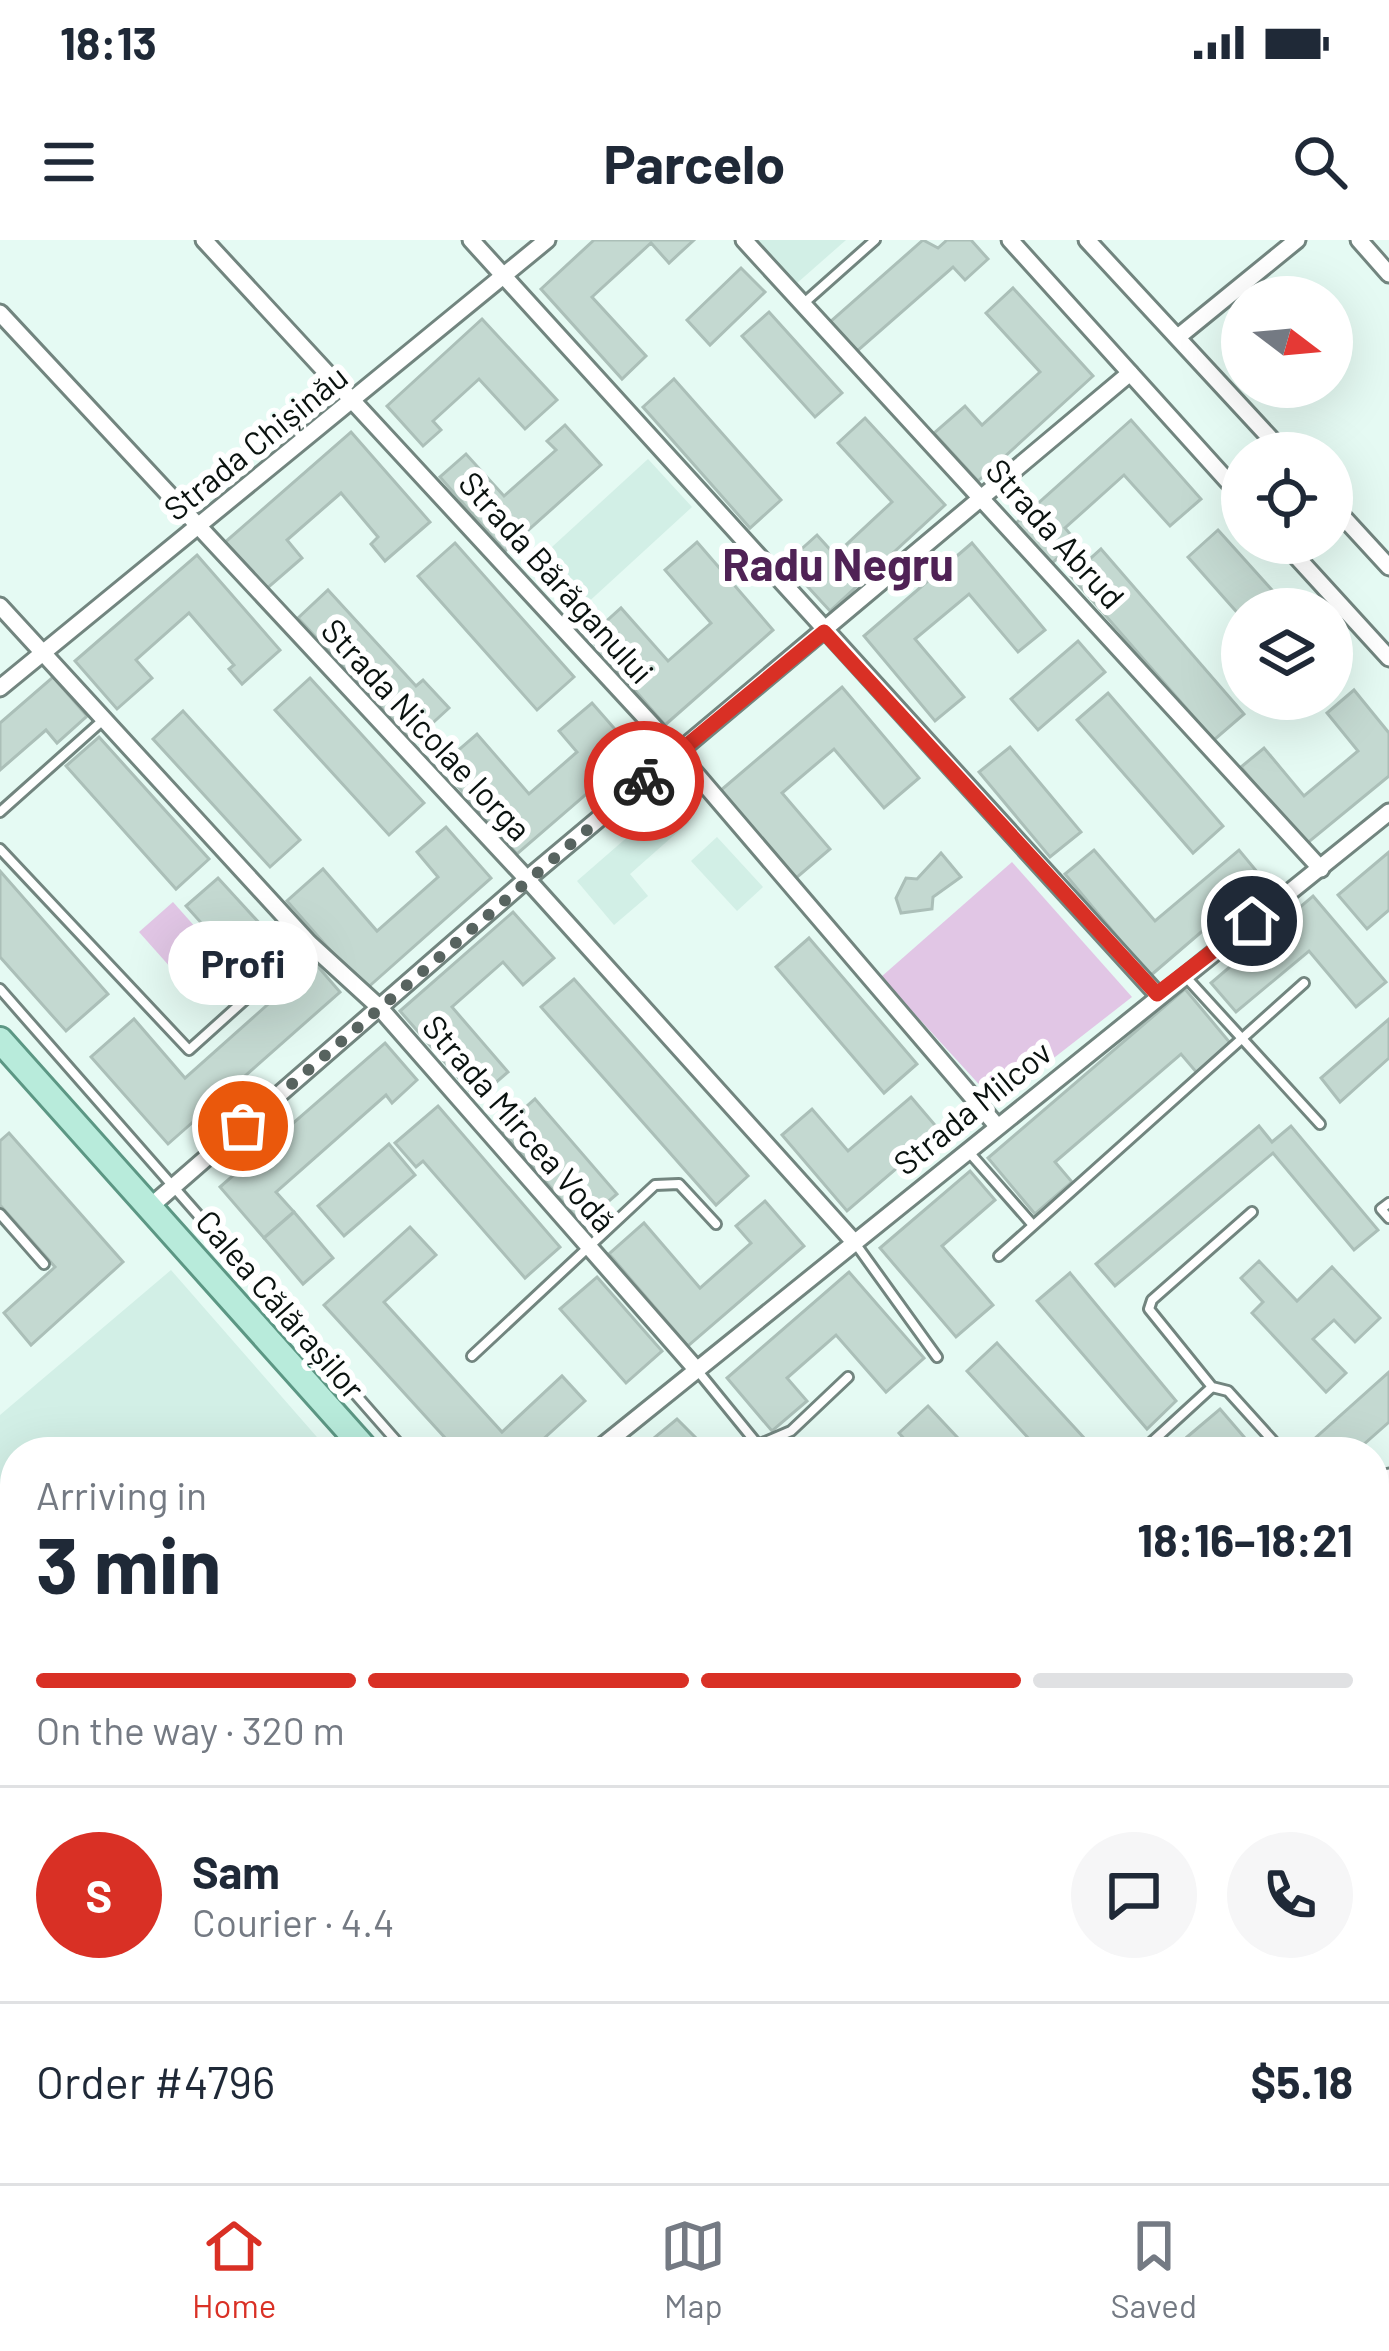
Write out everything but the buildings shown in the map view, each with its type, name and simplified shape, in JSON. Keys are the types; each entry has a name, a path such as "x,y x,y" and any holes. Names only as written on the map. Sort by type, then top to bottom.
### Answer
{"main road":[{"name":"Calea Călărașilor","path":"0,1040 355,1437"}],"street":[{"name":"Strada Bărăganului","path":"204,240 678,753 997,1126"},
{"path":"471,240 1157,994"},
{"name":"Strada Chișinău","path":"0,688 547,240"},
{"name":"Strada Abrud","path":"744,240 1321,869"},
{"path":"1010,240 1221,474"},
{"path":"1087,240 1265,432"},
{"path":"1178,337 1297,240"},
{"path":"1359,240 1389,274"},
{"name":"Strada Nicolae Iorga","path":"0,313 196,529 527,879 854,1243"},
{"path":"151,1206 527,879 1130,374"},
{"path":"1353,528 1389,567"},
{"path":"1303,564 1389,658"},
{"name":"Strada Mircea Vodă","path":"0,606 309,943 379,1006 696,1369"},
{"name":"Strada Milcov","path":"613,1437 1157,994 1389,812"}],"lane":[{"path":"804,304 875,240"},
{"path":"0,812 104,720"},
{"path":"0,849 189,1050 309,943"},
{"path":"1183,974 1320,1124"},
{"path":"999,1256 1304,983"},
{"path":"0,989 393,1437"},
{"path":"968,1150 1032,1224"},
{"path":"472,1355 655,1185 679,1184 716,1225"},
{"path":"1389,1203 1382,1209 1389,1218"},
{"path":"1252,1212 1152,1300 1149,1309 1212,1387 1228,1391 1269,1437"},
{"path":"0,1214 44,1264"},
{"path":"854,1243 937,1357"},
{"path":"696,1369 745,1437"},
{"path":"779,1437 848,1377"},
{"path":"1158,1437 1212,1387"}],"shaded area":[{"path":"755,240 846,240 796,284"},
{"path":"648,459 692,507 584,606 540,558"},
{"path":"670,800 689,822 630,874 648,896 614,925 577,881"},
{"path":"717,837 763,887 737,911 691,861"},
{"path":"1012,862 1132,997 996,1103 881,977"},
{"path":"173,902 221,956 188,987 139,932"},
{"path":"171,1270 317,1437 0,1437 0,1415"}],"way so far":[{"path":"243,1126 644,781"}],"place":[{"name":"Profi","path":"243,1126"}],"district":[{"name":"Radu Negru","path":"838,563"}],"route":[{"path":"644,781 824,632 1157,994 1252,921"}]}
